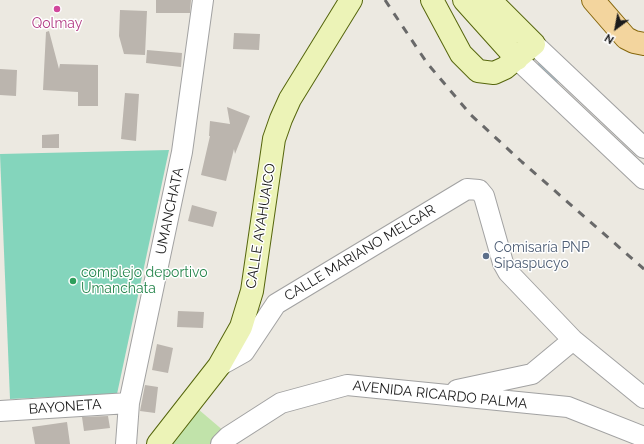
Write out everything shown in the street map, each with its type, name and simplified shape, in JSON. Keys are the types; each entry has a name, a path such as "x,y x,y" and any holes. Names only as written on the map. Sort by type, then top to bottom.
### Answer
{"main road":[{"name":"CALLE AYAHUAICO","path":"158,444 219,366 241,327 252,291 274,139 280,118 290,99 351,0"},
{"path":"432,0 461,54 478,71 494,73 506,68 534,44 490,0"},
{"path":"464,0 517,59"},
{"path":"593,0 626,38 634,42 644,44"}],"street":[{"name":"UMANCHATA","path":"126,444 129,403 182,152 203,0"},
{"path":"534,44 644,148"},
{"path":"517,59 644,179"},
{"name":"CALLE MARIANO MELGAR","path":"219,366 244,352 276,304 467,189 479,190 484,196 505,267 573,340"},
{"path":"438,394 532,374 573,340 644,398"},
{"name":"AVENIDA RICARDO PALMA","path":"221,444 228,437 281,403 347,385 568,407 644,437"},
{"name":"BAYONETA","path":"0,411 129,403"}],"green space":[{"name":"complejo deportivo Umanchata","path":"169,150 117,394 10,399 0,154"},
{"path":"198,409 225,432 213,444 171,444"}],"building":[{"path":"156,0 191,0 190,13 156,13"},
{"path":"120,10 147,11 145,55 124,54 119,36"},
{"path":"49,31 59,69 60,64 98,65 98,106 78,106 78,92 43,90 46,32"},
{"path":"234,33 260,34 259,50 233,49"},
{"path":"147,50 182,53 181,67 146,63"},
{"path":"0,69 17,70 16,96 0,95"},
{"path":"125,93 139,94 136,141 121,139"},
{"path":"227,107 250,116 235,154 234,149 226,181 201,175 210,136 210,121 230,124"},
{"path":"59,134 59,148 42,148 42,135"},
{"path":"192,205 217,212 213,227 188,221"},
{"path":"178,311 204,312 203,328 177,327"},
{"path":"157,344 173,348 168,373 152,370"},
{"path":"145,385 158,387 155,413 140,411"},
{"path":"108,416 110,428 84,431 82,417"},
{"path":"67,422 70,444 35,444 32,427"}],"waterway":[{"path":"540,65 555,82"}],"railway":[{"path":"385,0 427,63 471,115 644,269"}],"place":[{"name":"Qolmay","path":"57,9"},
{"name":"Comisaría PNP Sipaspucyo","path":"486,256"},
{"name":"complejo deportivo Umanchata","path":"73,281"}]}
